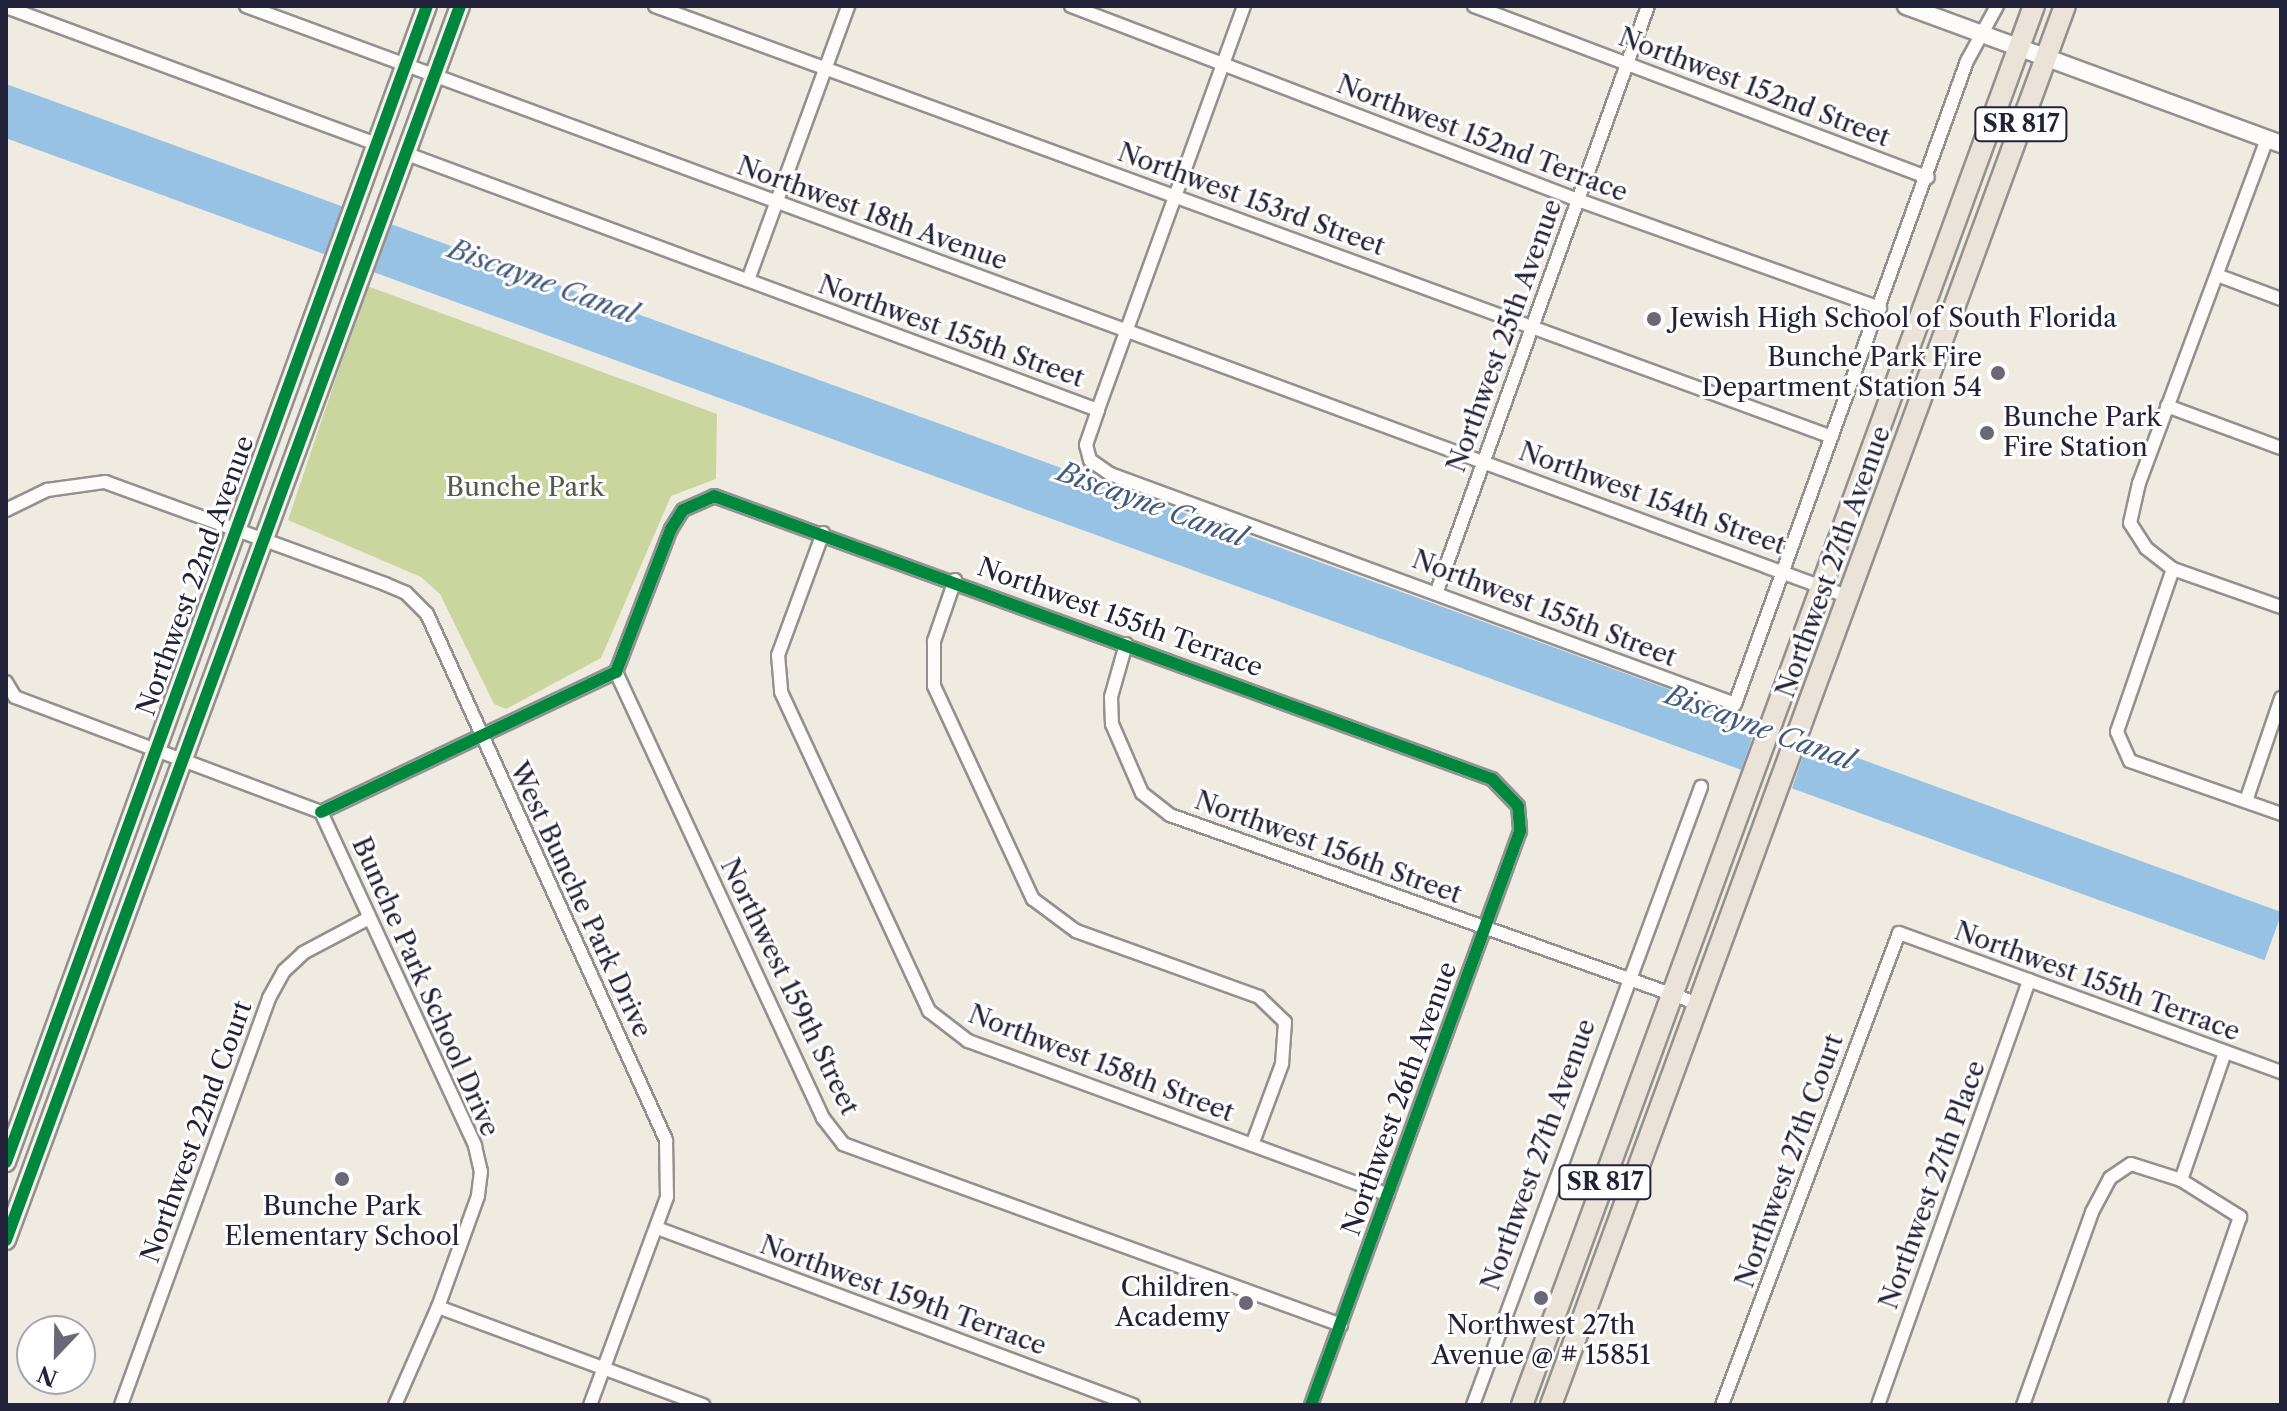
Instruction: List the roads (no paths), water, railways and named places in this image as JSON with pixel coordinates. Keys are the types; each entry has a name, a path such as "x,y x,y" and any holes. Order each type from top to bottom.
{"main road":[{"name":"Northwest 22nd Avenue","path":"6,1162 427,6"},
{"name":"Northwest 22nd Avenue","path":"6,1240 460,6"},
{"name":"Northwest 27th Avenue","path":"1522,1405 2034,6"},
{"name":"Northwest 27th Avenue","path":"1551,1405 2065,6"},
{"path":"1902,370 1928,379"},
{"path":"1532,1405 1557,1334 1553,1321"}],"street":[{"name":"Northwest 18th Avenue","path":"246,6 1484,460"},
{"name":"Northwest 153rd Street","path":"655,6 1175,197 1533,324 1832,437"},
{"path":"748,280 848,6"},
{"name":"Northwest 152nd Terrace","path":"1071,6 1578,200 1880,308"},
{"path":"1098,410 1244,6"},
{"name":"Northwest 152nd Street","path":"1474,6 1928,178"},
{"name":"Northwest 25th Avenue","path":"1437,591 1648,6"},
{"path":"1906,6 2274,142 2217,275 2167,406 2130,523 2146,548 2173,569 2281,607"},
{"name":"Northwest 27th Avenue","path":"1735,704 1928,178 1967,61 1997,6"},
{"path":"6,7 37,12 377,144"},
{"name":"Northwest 155th Street","path":"407,154 1098,410 1086,445 1090,460 1110,474 1437,591 1735,704"},
{"path":"2217,275 2281,299"},
{"path":"2167,406 2281,448"},
{"name":"Northwest 154th Street","path":"1484,460 1849,597"},
{"name":"West Bunche Park Drive","path":"6,510 47,490 105,482 264,538 406,593 427,614 480,737 666,1140 670,1170 657,1228 590,1405"},
{"name":"Northwest 155th Terrace","path":"616,672 671,529 696,501 714,496 736,500 1492,779 1518,806"},
{"name":"Northwest 158th Street","path":"823,533 778,655 781,692 929,1011 968,1041 1388,1195"},
{"path":"2173,569 2117,732 2130,761 2281,814"},
{"path":"955,580 934,641 934,686 1033,899 1076,931 1259,997 1285,1022 1282,1064 1252,1145"},
{"name":"Northwest 156th Street","path":"1126,644 1111,697 1112,724 1142,793 1170,815 1699,1004"},
{"path":"6,682 11,700 321,812 616,672"},
{"name":"Northwest 159th Street","path":"616,672 823,1118 843,1144 1341,1325"},
{"path":"2246,801 2281,698"},
{"name":"Northwest 27th Avenue","path":"1473,1405 1701,787"},
{"name":"Northwest 26th Avenue","path":"1311,1405 1520,831 1518,806"},
{"name":"Bunche Park School Drive","path":"321,812 475,1146 481,1171 478,1196 438,1307 395,1405"},
{"name":"Northwest 22nd Court","path":"121,1405 269,998 284,971 303,953 369,918"},
{"name":"Northwest 155th Terrace","path":"1899,933 2281,1072"},
{"name":"Northwest 27th Court","path":"1722,1405 1899,933"},
{"name":"Northwest 27th Place","path":"1878,1405 2029,980"},
{"path":"2181,1180 2225,1052"},
{"path":"2023,1405 2092,1212 2110,1178 2131,1164 2181,1180 2240,1217 2175,1405"},
{"name":"Northwest 159th Terrace","path":"657,1228 1133,1405"},
{"path":"438,1307 703,1405"}],"water":[{"name":"Biscayne Canal","path":"6,84 2281,912 2264,960 6,138"}],"place":[{"name":"Jewish High School of South Florida","path":"1654,319"},
{"name":"Bunche Park Fire Department Station 54","path":"1998,373"},
{"name":"Bunche Park Fire Station","path":"1987,433"},
{"name":"Bunche Park Elementary School","path":"342,1179"},
{"name":"Northwest 27th Avenue @ # 15851","path":"1541,1298"},
{"name":"Children Academy","path":"1246,1303"}],"park label":[{"name":"Bunche Park","path":"525,488"}]}
